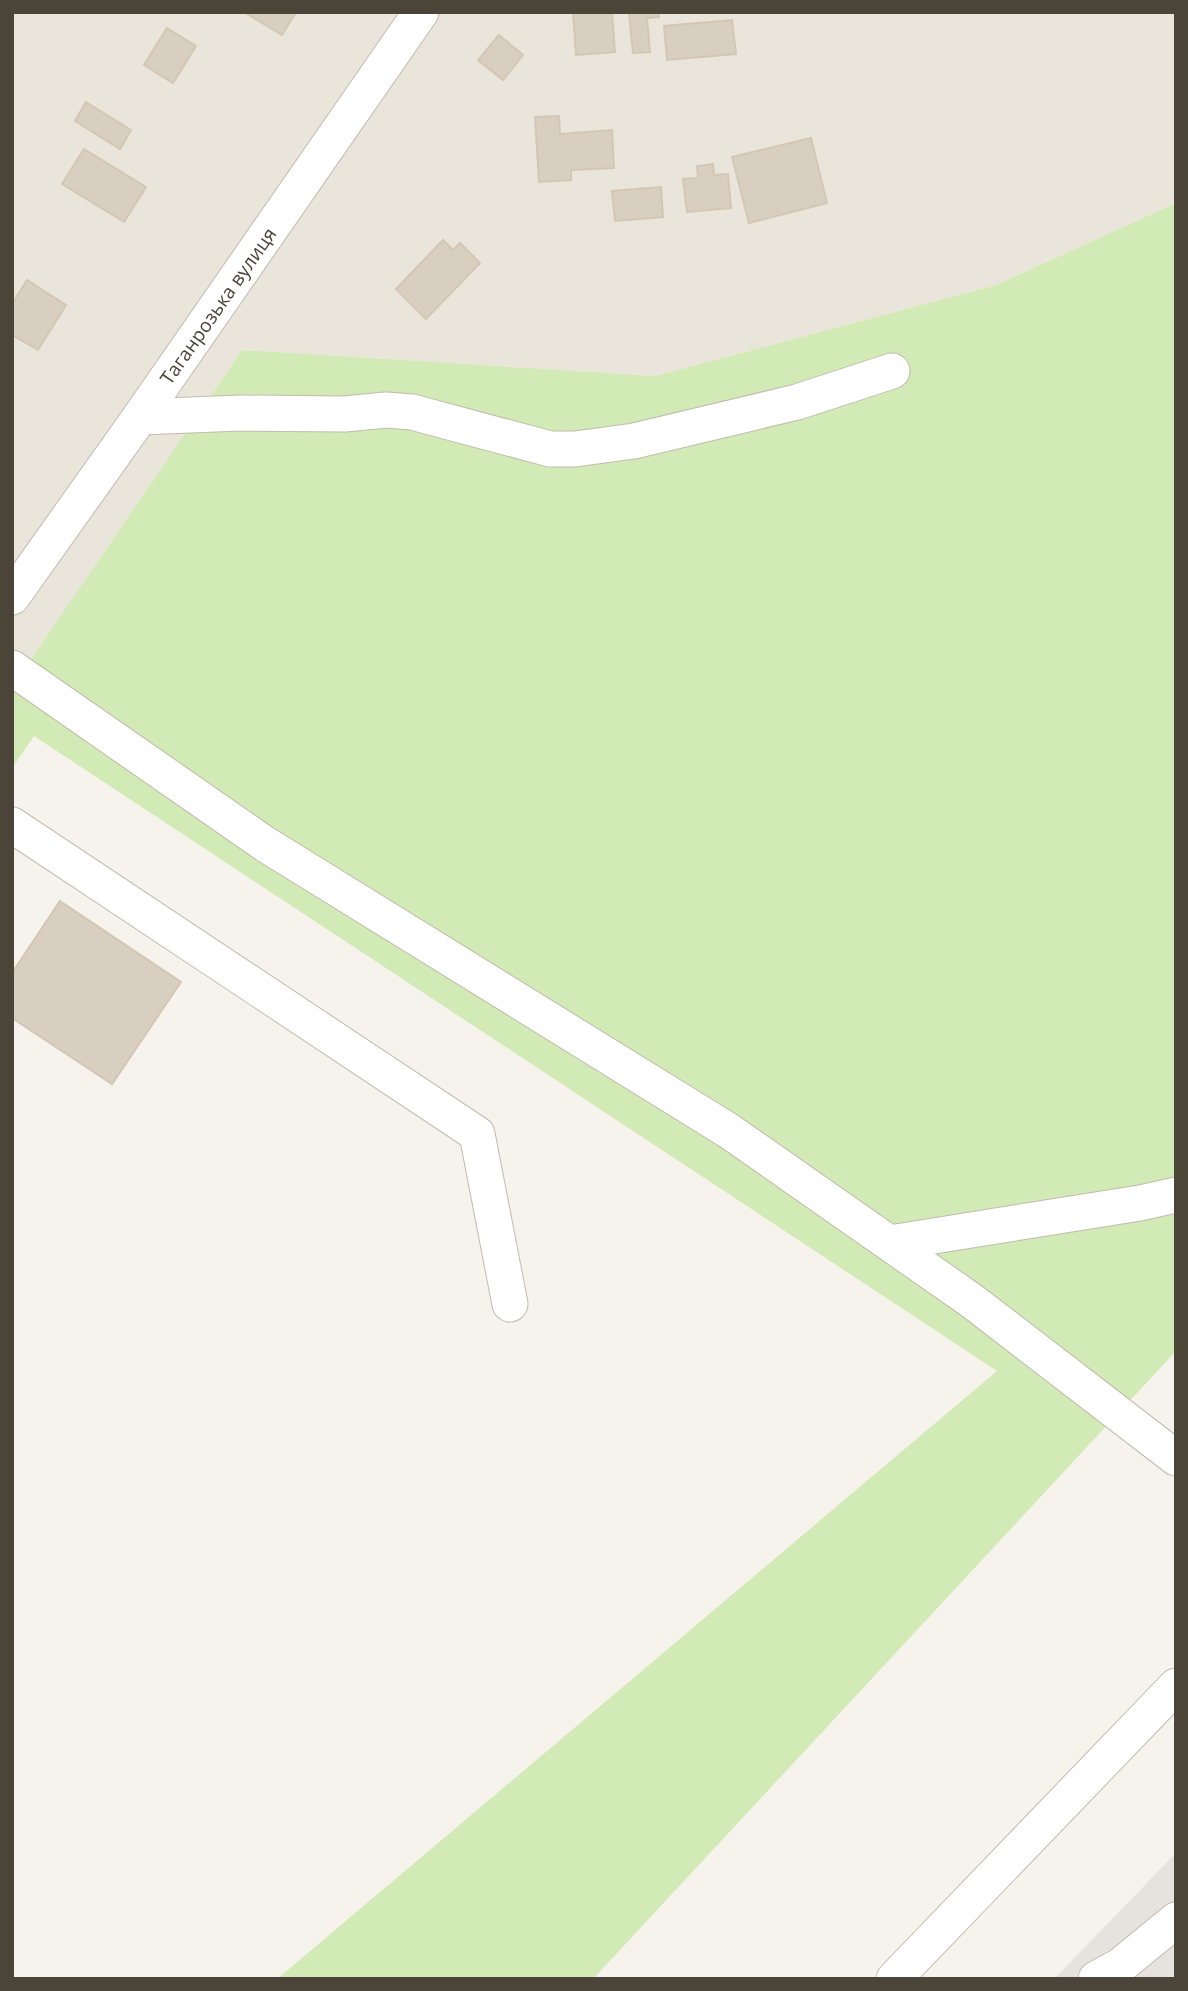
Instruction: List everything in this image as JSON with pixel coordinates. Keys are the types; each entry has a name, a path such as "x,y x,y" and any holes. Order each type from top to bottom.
{"street":[{"name":"Таганрозька вулиця","path":"12,597 421,12"},
{"path":"140,417 241,413 345,414 386,410 422,415 550,449 575,449 634,441 797,402 892,371"},
{"path":"12,668 265,844 729,1131 972,1301 1176,1458"},
{"path":"12,825 477,1134 510,1304"},
{"path":"890,1243 1176,1195"},
{"path":"894,1979 1176,1686"},
{"path":"1096,1979 1120,1966 1176,1920"}],"shaded area":[{"path":"12,12 1176,12 1176,203 996,285 655,376 242,350 12,687"},
{"path":"1176,1853 1176,1979 1054,1979"}],"green space":[{"path":"1176,203 1176,1351 593,1979 277,1979 997,1371 34,736 12,768 12,687 242,350 655,376 996,285"}],"building":[{"path":"244,12 296,12 282,35"},
{"path":"573,12 612,12 615,52 576,55"},
{"path":"629,12 658,12 659,17 647,18 650,52 633,53"},
{"path":"732,20 736,54 667,60 664,26"},
{"path":"167,28 196,46 173,83 144,65"},
{"path":"499,35 523,55 503,80 478,60"},
{"path":"86,102 131,130 120,149 75,121"},
{"path":"559,116 560,134 612,130 614,168 571,170 571,180 539,182 535,117"},
{"path":"811,138 827,203 749,223 732,157"},
{"path":"84,149 146,187 124,222 62,184"},
{"path":"713,164 714,175 728,174 731,208 687,212 683,179 698,178 697,166"},
{"path":"661,187 663,217 615,221 612,191"},
{"path":"443,240 453,250 460,243 480,263 426,319 396,289"},
{"path":"27,280 66,305 38,350 12,335 12,304"},
{"path":"60,901 181,982 112,1084 12,1018 12,973"}]}
